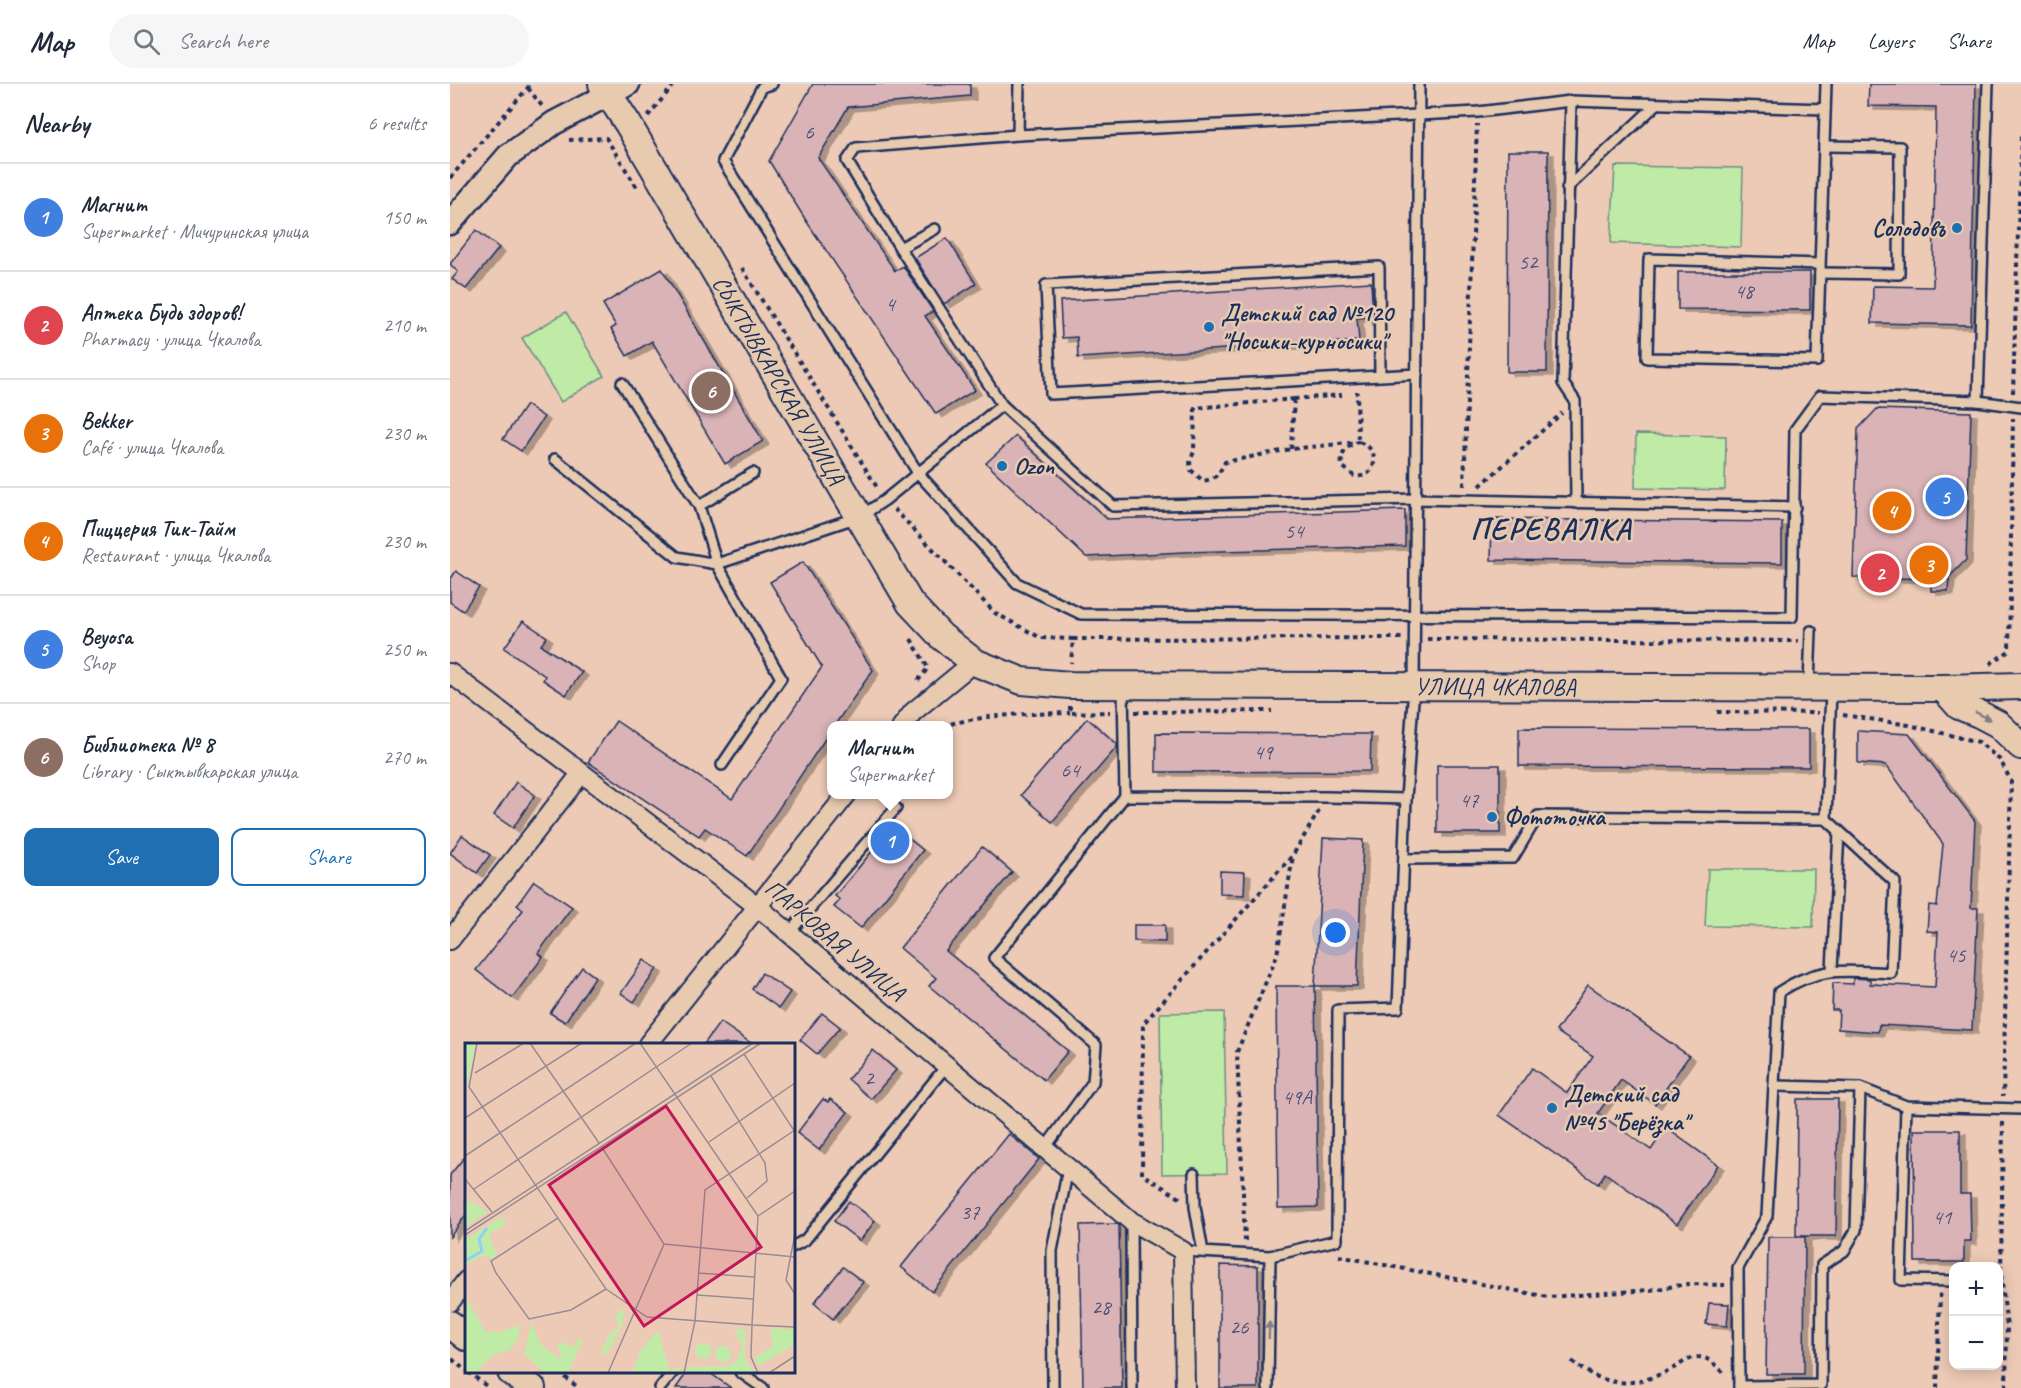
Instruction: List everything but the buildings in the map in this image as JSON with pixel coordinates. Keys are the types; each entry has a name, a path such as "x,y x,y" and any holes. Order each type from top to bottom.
{"main road":[{"name":"СЫКТЫВКАРСКАЯ УЛИЦА","path":"613,87 628,124 861,516 910,603 941,636 974,662"},
{"name":"УЛИЦА ЧКАЛОВА","path":"974,662 1022,681 1070,685 2021,687"},
{"path":"1943,688 1959,706 1998,724 2021,746"},
{"path":"450,1324 465,1335"},
{"path":"513,1373 532,1388"}],"street":[{"path":"450,223 508,156 613,87"},
{"path":"906,721 913,712 974,662"},
{"name":"ПАРКОВАЯ УЛИЦА","path":"450,673 757,906 1131,1221 1183,1251"},
{"path":"450,940 581,774"},
{"path":"649,1043 844,799"},
{"path":"1183,1251 1185,1388"},
{"path":"450,1302 465,1282"}],"lane":[{"path":"772,84 762,87 723,161 918,472 1017,583 1081,614 1792,616 1795,430 1820,396 1977,401 2021,408"},
{"path":"1018,84 1018,135"},
{"path":"1183,1251 1270,1256 1337,1240 1338,1010 1398,1008 1406,799 1414,686 1419,84"},
{"path":"1824,146 1900,147 1899,274 1820,268 1649,260 1647,358 1817,361 1820,268 1824,146 1825,109 1826,84"},
{"path":"1977,401 1988,84"},
{"path":"1795,507 1416,499 1113,506 1002,405 900,248 847,161 856,148 1018,135 1478,112 1571,101 1825,109"},
{"path":"1571,101 1563,383 1575,401 1576,503"},
{"path":"1567,188 1657,104"},
{"path":"900,248 935,229"},
{"path":"1380,375 1379,267 1046,285 1051,394 1417,374"},
{"path":"622,383 699,506 717,564 781,678 722,765"},
{"path":"555,459 677,557 717,564 861,516 885,500 1002,405"},
{"path":"699,506 753,472"},
{"path":"1811,636 1820,688 1830,713 1826,819 1895,882 1891,974 1832,970 1798,979 1779,992 1767,1216 1738,1269 1739,1387 1821,1385 1822,1265 1844,1251 1856,1230 1860,1088"},
{"path":"1045,1148 1093,1082 1096,1045 994,958 1125,796 1124,686"},
{"path":"1125,796 1406,799"},
{"path":"789,933 896,808"},
{"path":"1404,859 1513,858 1538,816 1826,819"},
{"path":"1832,970 1839,833"},
{"path":"795,1245 805,1240 947,1065"},
{"path":"1774,1086 1860,1088 1906,1106 2021,1109"},
{"path":"1906,1106 1901,1280 1949,1281"},
{"path":"1053,1388 1053,1251 1068,1168"},
{"path":"1194,1174 1195,1207 1203,1252"},
{"path":"1131,1221 1132,1388"},
{"path":"1268,1388 1270,1256"},
{"path":"660,1388 671,1373"},
{"path":"743,1373 763,1388"}],"path":[{"path":"654,126 648,116 672,87 670,84"},
{"path":"450,178 529,86 568,140 606,138 643,198"},
{"path":"1464,500 1478,112"},
{"path":"741,267 885,500 996,613 1041,638 1811,636"},
{"path":"1358,442 1345,450 1341,462 1346,471 1357,477 1371,471 1375,460 1371,449 1358,442 1291,449 1225,462 1219,475 1213,480 1203,481 1191,470 1195,408 1357,393 1358,442"},
{"path":"1291,449 1294,399"},
{"path":"1464,500 1575,401"},
{"path":"910,639 928,668 915,685"},
{"path":"1070,713 1072,639"},
{"path":"953,723 975,717 1008,714 1274,711"},
{"path":"1711,712 1830,713 1909,725 1979,742 2000,760 2011,782 2001,1274 2007,1328 2006,1388"},
{"path":"1195,1207 1142,1174 1143,1024 1293,855 1327,797"},
{"path":"1245,1253 1237,1052 1278,955 1293,855"},
{"path":"1338,1256 1548,1297 1650,1290 1688,1284 1737,1285"},
{"path":"1936,1388 1941,1281"},
{"path":"1572,1361 1601,1380 1622,1384 1651,1378 1689,1358 1705,1358 1739,1387"},
{"path":"452,1359 465,1369"},
{"path":"470,1373 489,1388"},
{"path":"560,1373 579,1388"}],"green space":[{"path":"1615,166 1743,168 1741,247 1611,243"},
{"path":"566,312 604,376 561,402 522,338"},
{"path":"1636,434 1726,436 1725,490 1635,488"},
{"path":"1708,869 1814,869 1813,927 1705,926"},
{"path":"1224,1012 1227,1173 1162,1174 1160,1013"}],"place":[{"name":"Солодовъ","path":"1957,228"},
{"name":"Детский сад №120 \"Носики-курносики\"","path":"1209,327"},
{"name":"Библиотека № 8","path":"711,391"},
{"name":"Ozon","path":"1002,466"},
{"name":"Beyosa","path":"1945,497"},
{"name":"Пиццерия Тик-Тайм","path":"1892,511"},
{"name":"Bekker","path":"1929,565"},
{"name":"Аптека Будь здоров!","path":"1880,573"},
{"name":"Фототочка","path":"1492,817"},
{"name":"Магнит","path":"890,841"},
{"name":"Детский сад №45 \"Берёзка\"","path":"1552,1108"}],"district":[{"name":"ПЕРЕВАЛКА","path":"1551,529"}]}
